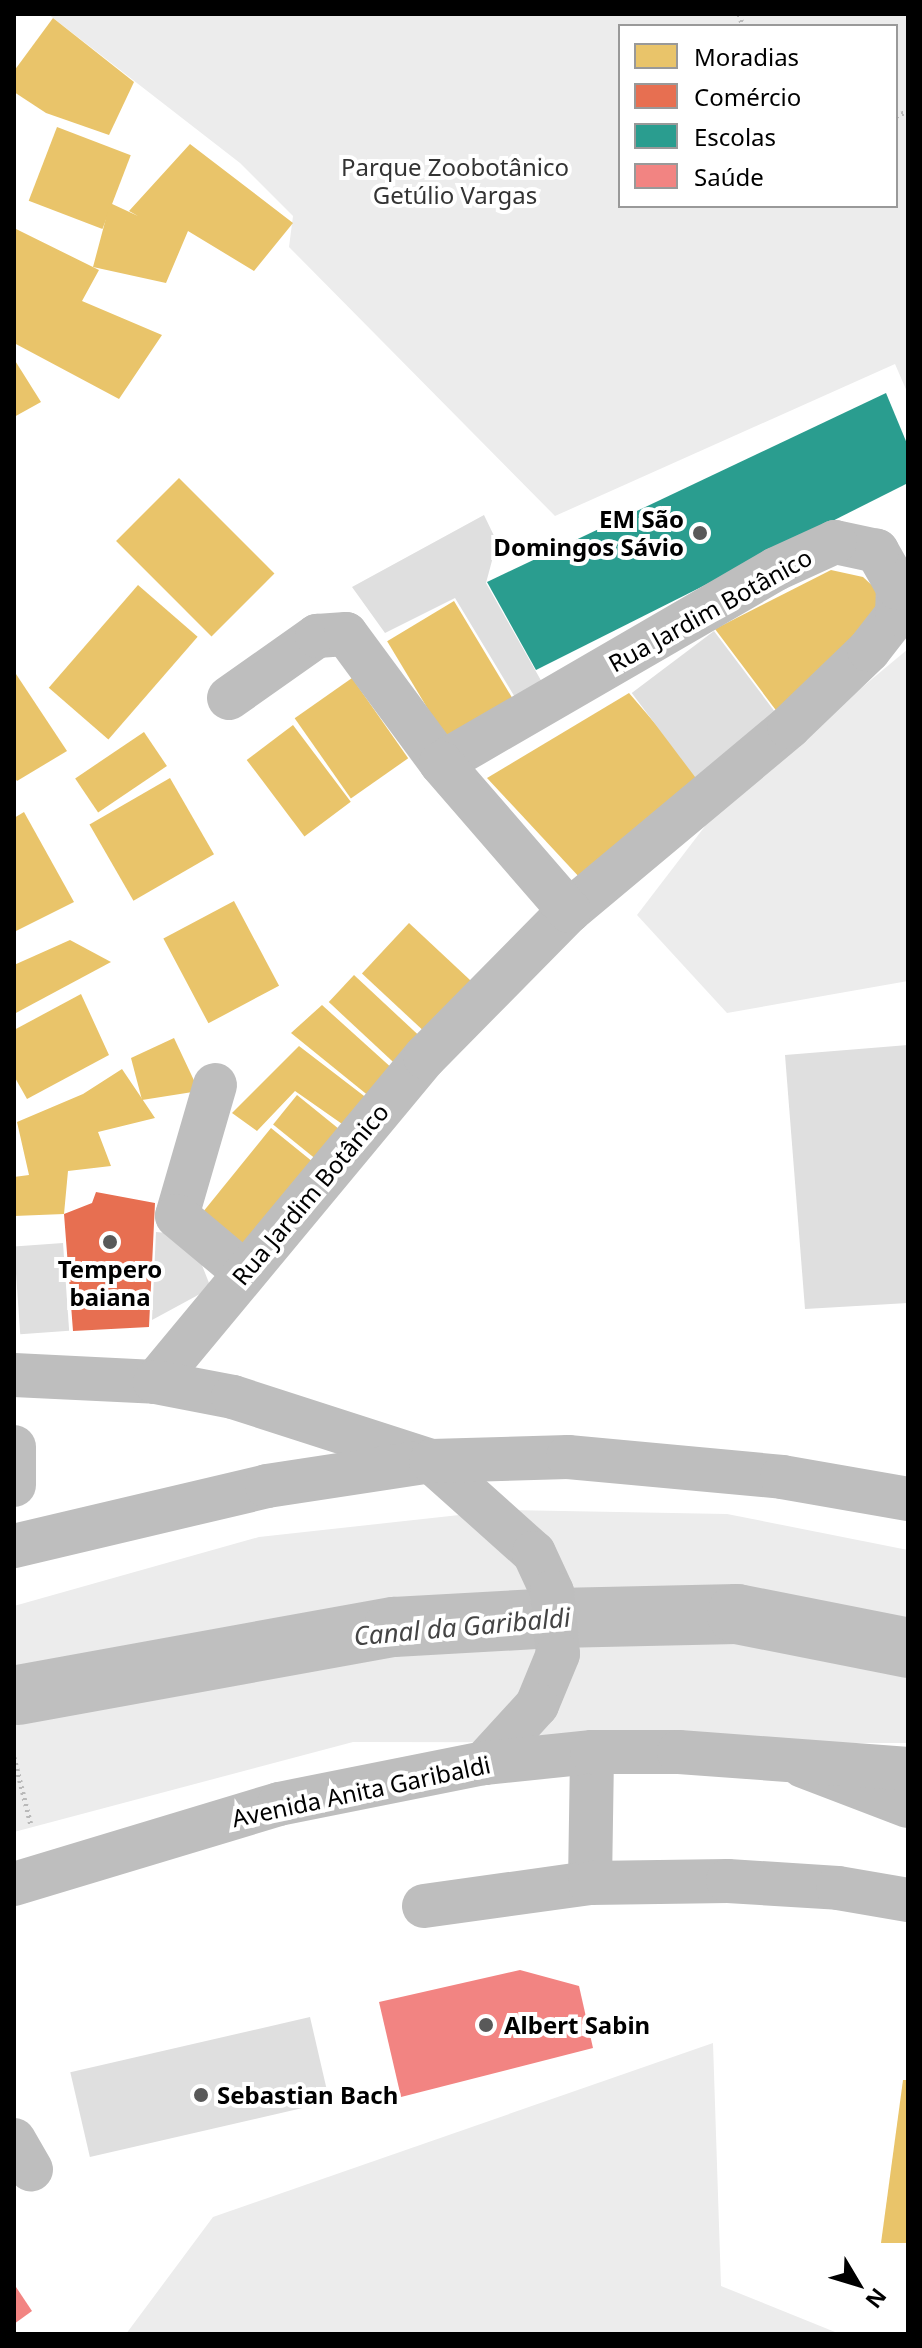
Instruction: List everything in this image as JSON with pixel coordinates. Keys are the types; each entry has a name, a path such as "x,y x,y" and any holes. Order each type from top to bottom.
{"main road":[{"name":"Rua Jardim Botânico","path":"155,1382 425,1057 569,911 789,727 869,650 897,614 898,588 877,551 835,542 776,569 441,763"},
{"path":"229,698 317,636 346,634 441,763 569,911"},
{"path":"215,1085 177,1216 244,1272"},
{"path":"14,1375 155,1382 233,1397 431,1461 534,1553 552,1592 558,1654 537,1705 484,1763"},
{"path":"14,1447 14,1485"},
{"path":"14,1546 267,1486 431,1461 568,1457 782,1477 908,1499"},
{"path":"590,1883 592,1752"},
{"name":"Avenida Anita Garibaldi","path":"28,1878 279,1804 484,1763 592,1752 779,1757 908,1769"},
{"path":"779,1757 908,1806"},
{"path":"424,1906 590,1883 744,1882 838,1888 908,1900"}],"path":[{"path":"14,1757 28,1878"}],"green space":[{"name":"Parque Zoobotânico Getúlio Vargas","path":"48,14 908,14 908,394 895,364 555,516 289,247 293,216 240,163"},
{"path":"908,649 908,981 727,1013 637,915 722,804"},
{"path":"505,1510 727,1514 908,1550 908,1743 353,1742 14,1832 14,1606 259,1537"},
{"path":"713,2043 721,2286 840,2334 126,2334 213,2217"}],"building: Moradias":[{"path":"53,18 134,82 109,135 46,113 14,92 14,71"},
{"path":"57,127 131,155 102,229 29,201"},
{"path":"190,144 293,223 254,271 188,231 166,283 93,267 110,203 138,216 129,211"},
{"path":"14,228 99,270 82,301 162,335 119,399 14,343"},
{"path":"14,359 41,402 14,417"},
{"path":"179,478 274,573 212,636 116,541"},
{"path":"831,570 863,577 876,589 879,612 784,721 715,629"},
{"path":"138,585 198,637 108,739 49,688"},
{"path":"454,601 514,700 447,741 387,641"},
{"path":"14,671 67,751 17,781 14,777"},
{"path":"352,678 408,758 351,798 295,718"},
{"path":"629,693 707,784 581,879 487,778"},
{"path":"293,725 351,802 304,837 247,760"},
{"path":"144,732 167,766 98,812 75,778"},
{"path":"170,778 214,854 133,901 89,824"},
{"path":"24,812 74,902 14,932 14,818"},
{"path":"234,901 279,986 208,1023 163,939"},
{"path":"409,923 475,984 428,1035 362,973"},
{"path":"70,940 111,962 14,1014 14,965"},
{"path":"354,975 421,1037 395,1064 329,1002"},
{"path":"81,994 109,1055 27,1099 14,1076 14,1030"},
{"path":"322,1005 394,1070 370,1097 291,1033"},
{"path":"174,1038 199,1091 142,1100 131,1058"},
{"path":"299,1046 368,1099 345,1126 295,1091 257,1131 232,1113"},
{"path":"122,1069 155,1118 98,1132 111,1166 68,1171 64,1214 14,1216 14,1177 29,1175 17,1122 83,1094"},
{"path":"297,1095 342,1132 318,1161 273,1125"},
{"path":"271,1128 315,1163 245,1250 201,1214"},
{"path":"903,2080 908,2080 908,2243 881,2243"}],"building: Comércio":[{"name":"Tempero baiana","path":"96,1192 155,1203 149,1327 73,1331 64,1214 92,1203"}],"building: Escolas":[{"name":"EM São Domingos Sávio","path":"886,393 908,446 908,483 536,670 487,582"}],"building: Saúde":[{"name":"Albert Sabin","path":"520,1970 579,1986 593,2048 401,2097 379,2002"},
{"path":"14,2284 32,2311 14,2324"}],"building: Outros":[{"path":"484,515 497,542 486,583 543,684 516,699 455,598 385,633 352,587"},
{"path":"714,631 783,723 701,785 632,693"},
{"path":"908,1045 908,1303 805,1309 785,1055"},
{"path":"156,1232 190,1235 211,1288 152,1320"},
{"path":"63,1243 69,1331 20,1334 14,1246"},
{"name":"Sebastian Bach","path":"310,2017 330,2102 90,2157 70,2072"}],"waterway":[{"name":"Canal da Garibaldi","path":"18,1695 394,1627 557,1618 737,1614 908,1648"}],"place":[{"name":"EM São Domingos Sávio","path":"700,533"},
{"name":"Tempero baiana","path":"110,1242"},
{"name":"Albert Sabin","path":"486,2025"},
{"name":"Sebastian Bach","path":"201,2095"}]}
